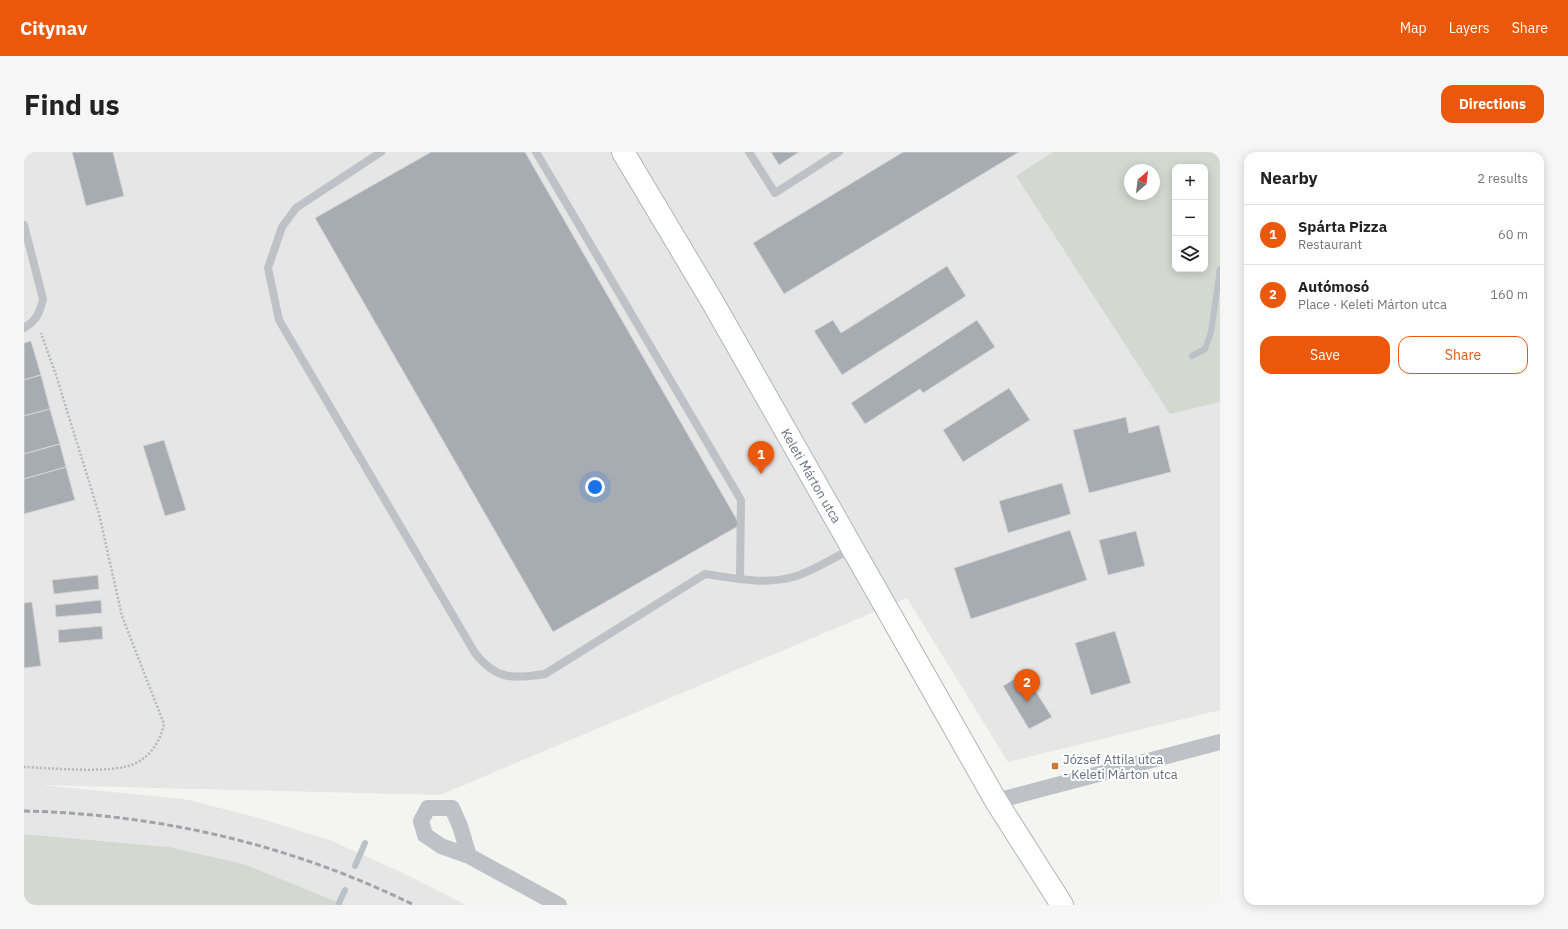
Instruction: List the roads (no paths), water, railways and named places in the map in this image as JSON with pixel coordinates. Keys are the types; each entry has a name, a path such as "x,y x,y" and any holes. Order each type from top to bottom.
{"main road":[{"name":"Keleti Márton utca","path":"623,152 712,301 996,801 1062,905"}],"street":[{"path":"996,801 1220,742"},
{"path":"469,856 559,905"}],"lane":[{"path":"381,152 296,208 282,227 268,268 279,320 475,653 485,666 502,675 522,678 545,674 705,574 740,579 771,580 794,577 852,548"},
{"path":"536,152 740,500 740,579"},
{"path":"749,152 775,193 839,152"},
{"path":"24,225 43,299 36,320 24,328"}],"waterway":[{"path":"1192,356 1205,349 1211,332 1220,269"},
{"path":"355,866 365,843"},
{"path":"338,905 345,890"}],"railway":[{"path":"24,811 75,813 125,819 175,826 224,837 321,865 414,905"}],"place":[{"name":"Spárta Pizza","path":"761,474"},
{"name":"Autómosó","path":"1027,702"},
{"name":"József Attila utca - Keleti Márton utca","path":"1055,766"}]}
